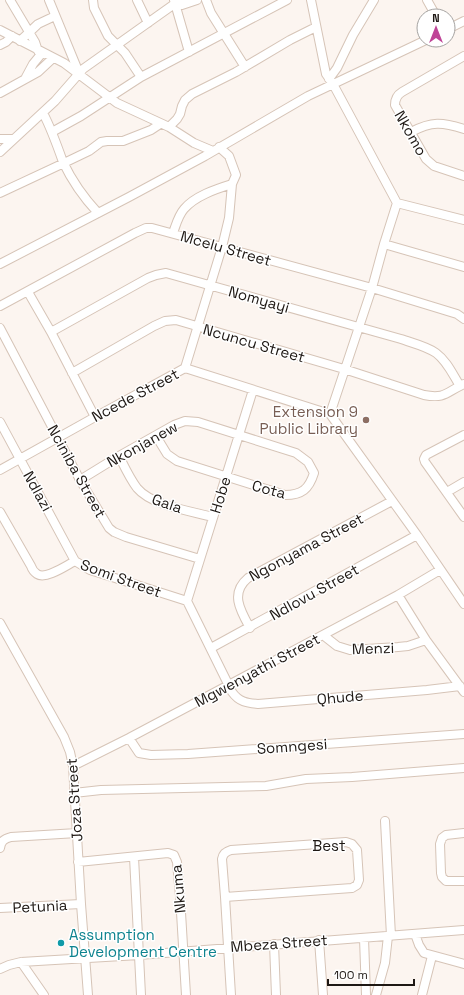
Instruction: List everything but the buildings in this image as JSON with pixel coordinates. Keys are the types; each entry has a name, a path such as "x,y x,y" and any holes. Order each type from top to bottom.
{"street":[{"path":"10,0 40,52"},
{"path":"49,0 79,74"},
{"path":"93,0 94,8 108,36 125,53 141,77"},
{"path":"137,0 148,23"},
{"path":"177,1 182,5 197,0"},
{"path":"206,0 211,13 245,67"},
{"path":"52,132 110,98 141,77 287,0"},
{"path":"311,0 326,74 397,203 372,288 330,414 417,535 464,604"},
{"path":"331,81 353,35 374,0"},
{"path":"0,152 55,101 83,69 177,1"},
{"path":"177,1 189,52"},
{"path":"20,41 38,24 55,16"},
{"path":"169,127 180,114 185,100 192,94 245,67 290,40 316,27"},
{"path":"0,30 40,52 64,63 117,103 169,127 194,143 216,149 229,156 236,175 232,184 229,218 222,247 185,368"},
{"path":"0,45 12,36"},
{"path":"0,264 216,149 308,96 331,81 416,44"},
{"path":"26,78 40,52"},
{"name":"Nkomo","path":"464,56 398,94 395,105 411,132 422,155 429,163 464,176"},
{"path":"0,93 38,72 53,58"},
{"path":"43,113 64,163 86,199 98,213"},
{"path":"0,193 89,151 101,142 123,141 151,130 160,124"},
{"path":"411,132 432,124 445,124 464,129"},
{"path":"0,139 13,139"},
{"path":"173,233 179,216 189,204 232,184"},
{"path":"397,203 464,220"},
{"name":"Mcelu Street","path":"0,306 146,228 160,229 372,288 457,314 464,319"},
{"path":"384,244 464,267"},
{"name":"Nomyayi","path":"51,332 135,285 156,275 166,273 419,345 436,353 462,385"},
{"path":"28,292 51,332 95,416"},
{"name":"Ncuncu Street","path":"72,373 159,323 176,320 344,369 424,395 438,397 445,396 462,385"},
{"name":"Nciniba Street","path":"0,328 80,480 106,524 112,531 126,537 200,559"},
{"name":"Ncede Street","path":"0,470 95,416 185,368 330,414"},
{"name":"Hobe","path":"187,601 253,390"},
{"name":"Nkonjanew","path":"80,480 174,425 185,421 198,422 296,453 308,462 314,473"},
{"name":"Ndlazi","path":"0,422 75,561"},
{"path":"464,435 426,455 424,459 464,518"},
{"name":"Cota","path":"156,436 171,458 186,465 226,476 277,493 292,495 299,493 307,488 314,473"},
{"name":"Gala","path":"119,456 136,488 143,494 166,505 213,517"},
{"path":"447,492 464,482"},
{"name":"Ngonyama Street","path":"250,628 238,600 239,589 244,581 392,501"},
{"name":"Somi Street","path":"0,512 37,574 43,576 51,574 75,561 90,570 187,601"},
{"name":"Ndlovu Street","path":"211,648 250,628 417,535"},
{"name":"Mgwenyathi Street","path":"73,766 129,738 398,595 440,570"},
{"path":"398,595 426,640 462,689"},
{"path":"187,601 228,685"},
{"name":"Joza Street","path":"0,623 64,737 70,752 73,766 78,862 88,995"},
{"name":"Menzi","path":"323,635 337,646 350,650 408,646 426,640"},
{"name":"Qhude","path":"228,685 237,698 243,702 258,704 427,690 462,689"},
{"name":"Somngesi","path":"129,738 139,753 151,755 464,734"},
{"path":"74,793 108,790 266,786 301,780 464,768"},
{"path":"376,995 385,963 390,936 385,821"},
{"path":"0,848 1,843 5,839 11,837 77,833"},
{"path":"464,833 446,835 442,838 440,844 442,877 446,881 464,881"},
{"name":"Best","path":"225,897 352,888 357,885 359,880 357,850 352,844 346,842 231,850 223,855 222,859 231,995"},
{"name":"Nkuma","path":"78,862 168,854 172,854 176,857 186,995"},
{"path":"134,857 141,995"},
{"name":"Petunia","path":"0,908 81,904"},
{"name":"Mbeza Street","path":"0,969 21,962 139,955 464,930"},
{"path":"416,934 422,951 432,956 464,964"},
{"path":"364,938 366,995"},
{"path":"319,940 322,995"},
{"path":"274,944 276,995"},
{"path":"422,995 432,956"},
{"path":"21,962 44,995"}],"place":[{"name":"Extension 9 Public Library","path":"366,420"},
{"name":"Assumption Development Centre","path":"61,943"}]}
